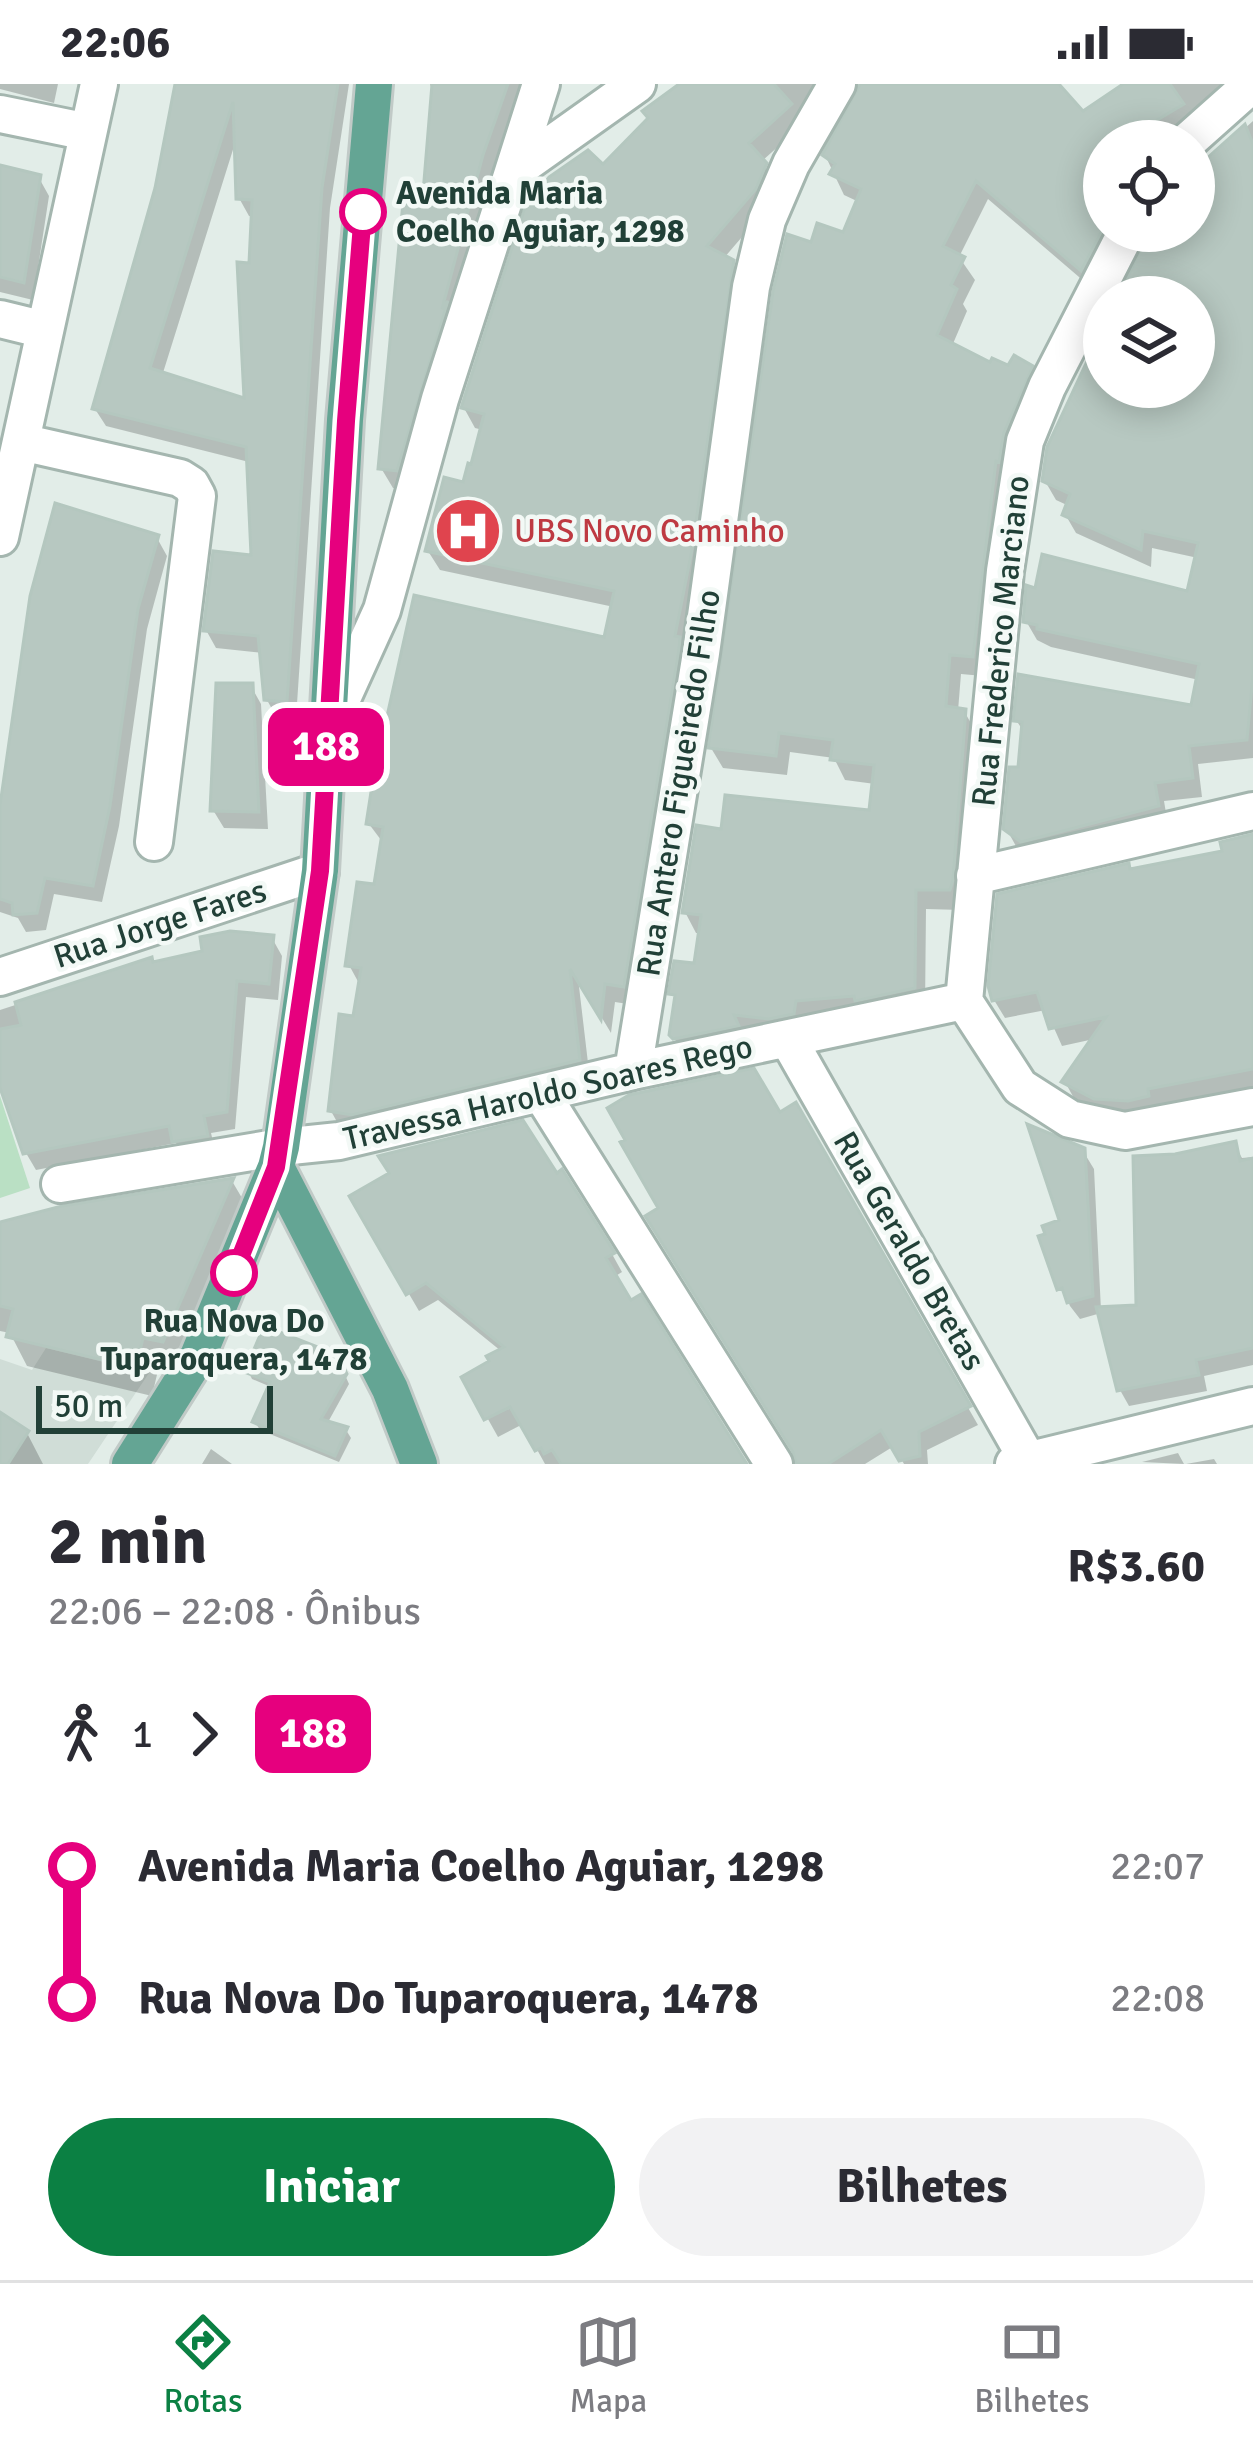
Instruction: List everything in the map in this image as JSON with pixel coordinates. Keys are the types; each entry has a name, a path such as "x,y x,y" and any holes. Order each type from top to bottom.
{"main road":[{"path":"130,1464 198,1356 278,1157 320,871 346,421 374,84"},
{"path":"278,1157 312,1242 390,1389 419,1464"},
{"path":"243,1247 274,1240 312,1242"}],"street":[{"path":"1,527 99,84"},
{"path":"327,730 382,610 440,399 541,84"},
{"path":"513,172 637,84"},
{"name":"Rua Antero Figueiredo Filho","path":"633,1071 701,653 751,287 767,220 783,182 837,84"},
{"path":"1211,120 1245,88"},
{"path":"0,114 88,132"},
{"name":"Rua Frederico Marciano","path":"964,1001 1013,500 1025,441 1047,387 1116,252"},
{"path":"0,319 45,329"},
{"path":"20,442 180,478 197,496 154,842"},
{"path":"975,876 1253,812"},
{"name":"Rua Jorge Fares","path":"0,977 320,871"},
{"path":"964,1001 1020,1087 1070,1119 1125,1131 1253,1107"},
{"name":"Travessa Haroldo Soares Rego","path":"60,1184 278,1157 633,1071 964,1001"},
{"name":"Rua Geraldo Bretas","path":"788,1039 1024,1463"},
{"path":"541,1094 774,1464"},
{"path":"1024,1463 1253,1406"}],"shaded area":[{"path":"46,1348 149,1373 88,1464 0,1464 0,1359 32,1370"}],"green space":[{"path":"0,1096 30,1188 0,1198"}],"building":[{"path":"175,84 338,84 322,188 287,702 264,700 258,636 203,631 213,551 251,555 246,447 92,409 155,188","holes":["233,102 236,199 252,200 249,263 237,262 244,398 150,368"]},
{"path":"432,84 508,84 483,155 442,309 448,301 397,471 378,469 403,202 422,205"},
{"path":"679,84 774,84 792,104 749,143 767,163 756,189 707,246 734,260 675,636 680,637 679,650 624,987 605,984 601,1020 570,969 580,1060 352,1115 328,1111 339,1014 353,1016 361,968 345,966 357,882 374,884 383,827 366,824 373,779 414,595 604,637 614,591 425,551 444,477 463,482 471,464 484,414 461,408 524,210 549,177 588,150 603,164 648,118 642,111"},
{"path":"860,84 1059,84 1083,111 1123,84 1170,84 1184,104 1157,120 1083,120 1083,252 1091,252 1081,271 976,181 943,246 965,257 951,285 957,289 937,335 990,362 992,358 1008,365 1014,355 1033,366 996,461 973,657 950,655 946,706 966,709 953,880 950,890 916,890 915,988 855,1001 854,996 796,1001 794,1014 769,1019 734,1015 739,1026 673,1039 669,1035 675,995 668,994 674,961 694,963 701,915 682,913 696,825 721,829 725,795 869,810 874,765 830,760 833,740 779,733 776,756 708,748 773,291 787,234 811,242 817,223 843,232 861,189 829,174 835,164 822,155"},
{"path":"1245,124 1253,144 1253,675 1247,740 1189,746 1193,778 1155,783 1159,806 1021,842 1003,829 1009,767 1018,767 1022,722 1013,721 1018,674 1191,705 1199,664 1023,622 1026,585 1035,588 1042,554 1187,591 1198,543 1143,531 1141,550 1062,515 1070,494 1042,481 1047,447 1083,370 1083,408 1215,408 1215,276 1128,276 1139,252 1215,252 1215,151"},
{"path":"0,165 41,175 24,283 0,277"},
{"path":"55,503 159,535 138,609 110,806 93,886 45,878 37,913 13,915 12,903 0,899 0,805 30,596"},
{"path":"216,683 253,683 259,812 210,811"},
{"path":"1253,834 1253,1069 1148,1089 1149,1096 1128,1101 1094,1099 1061,1082 1106,1017 1049,1029 1037,992 992,1001 988,986 997,894 1129,863 1130,869 1222,851 1220,842"},
{"path":"230,931 274,935 269,984 237,981 227,1112 204,1116 208,1136 172,1142 169,1126 23,1154 0,1088 0,1029 21,1025 15,1002 152,957 153,962 202,951 200,937"},
{"path":"754,1068 780,1112 796,1102 971,1406 919,1432 920,1456 899,1461 881,1430 828,1464 796,1464 793,1452 645,1216 658,1208 620,1142 625,1140 607,1108 629,1095"},
{"path":"523,1120 557,1173 562,1169 615,1253 606,1258 631,1300 641,1294 747,1464 561,1464 552,1450 535,1451 510,1407 484,1420 461,1377 504,1347 426,1283 406,1295 349,1196 389,1173 378,1156"},
{"path":"1027,1124 1085,1148 1093,1296 1067,1303 1062,1288 1057,1290 1038,1236 1045,1234 1042,1226 1059,1220"},
{"path":"1236,1141 1240,1161 1253,1158 1253,1348 1196,1360 1199,1375 1117,1391 1096,1307 1136,1305 1133,1156 1175,1154"},
{"path":"234,1178 163,1342 143,1338 136,1368 6,1337 13,1309 0,1306 0,1222 62,1206"},
{"path":"264,1326 338,1355 347,1374 321,1419 348,1427 335,1456 252,1422 270,1382 244,1372"},
{"path":"0,1412 29,1431 8,1464 0,1464"}],"bus line":[{"name":"188","path":"234,1273 276,1167 320,871 363,212"}],"place":[{"name":"Avenida Maria Coelho Aguiar, 1298","path":"363,212"},
{"name":"UBS Novo Caminho","path":"468,531"},
{"name":"Rua Nova Do Tuparoquera, 1478","path":"234,1273"}]}
